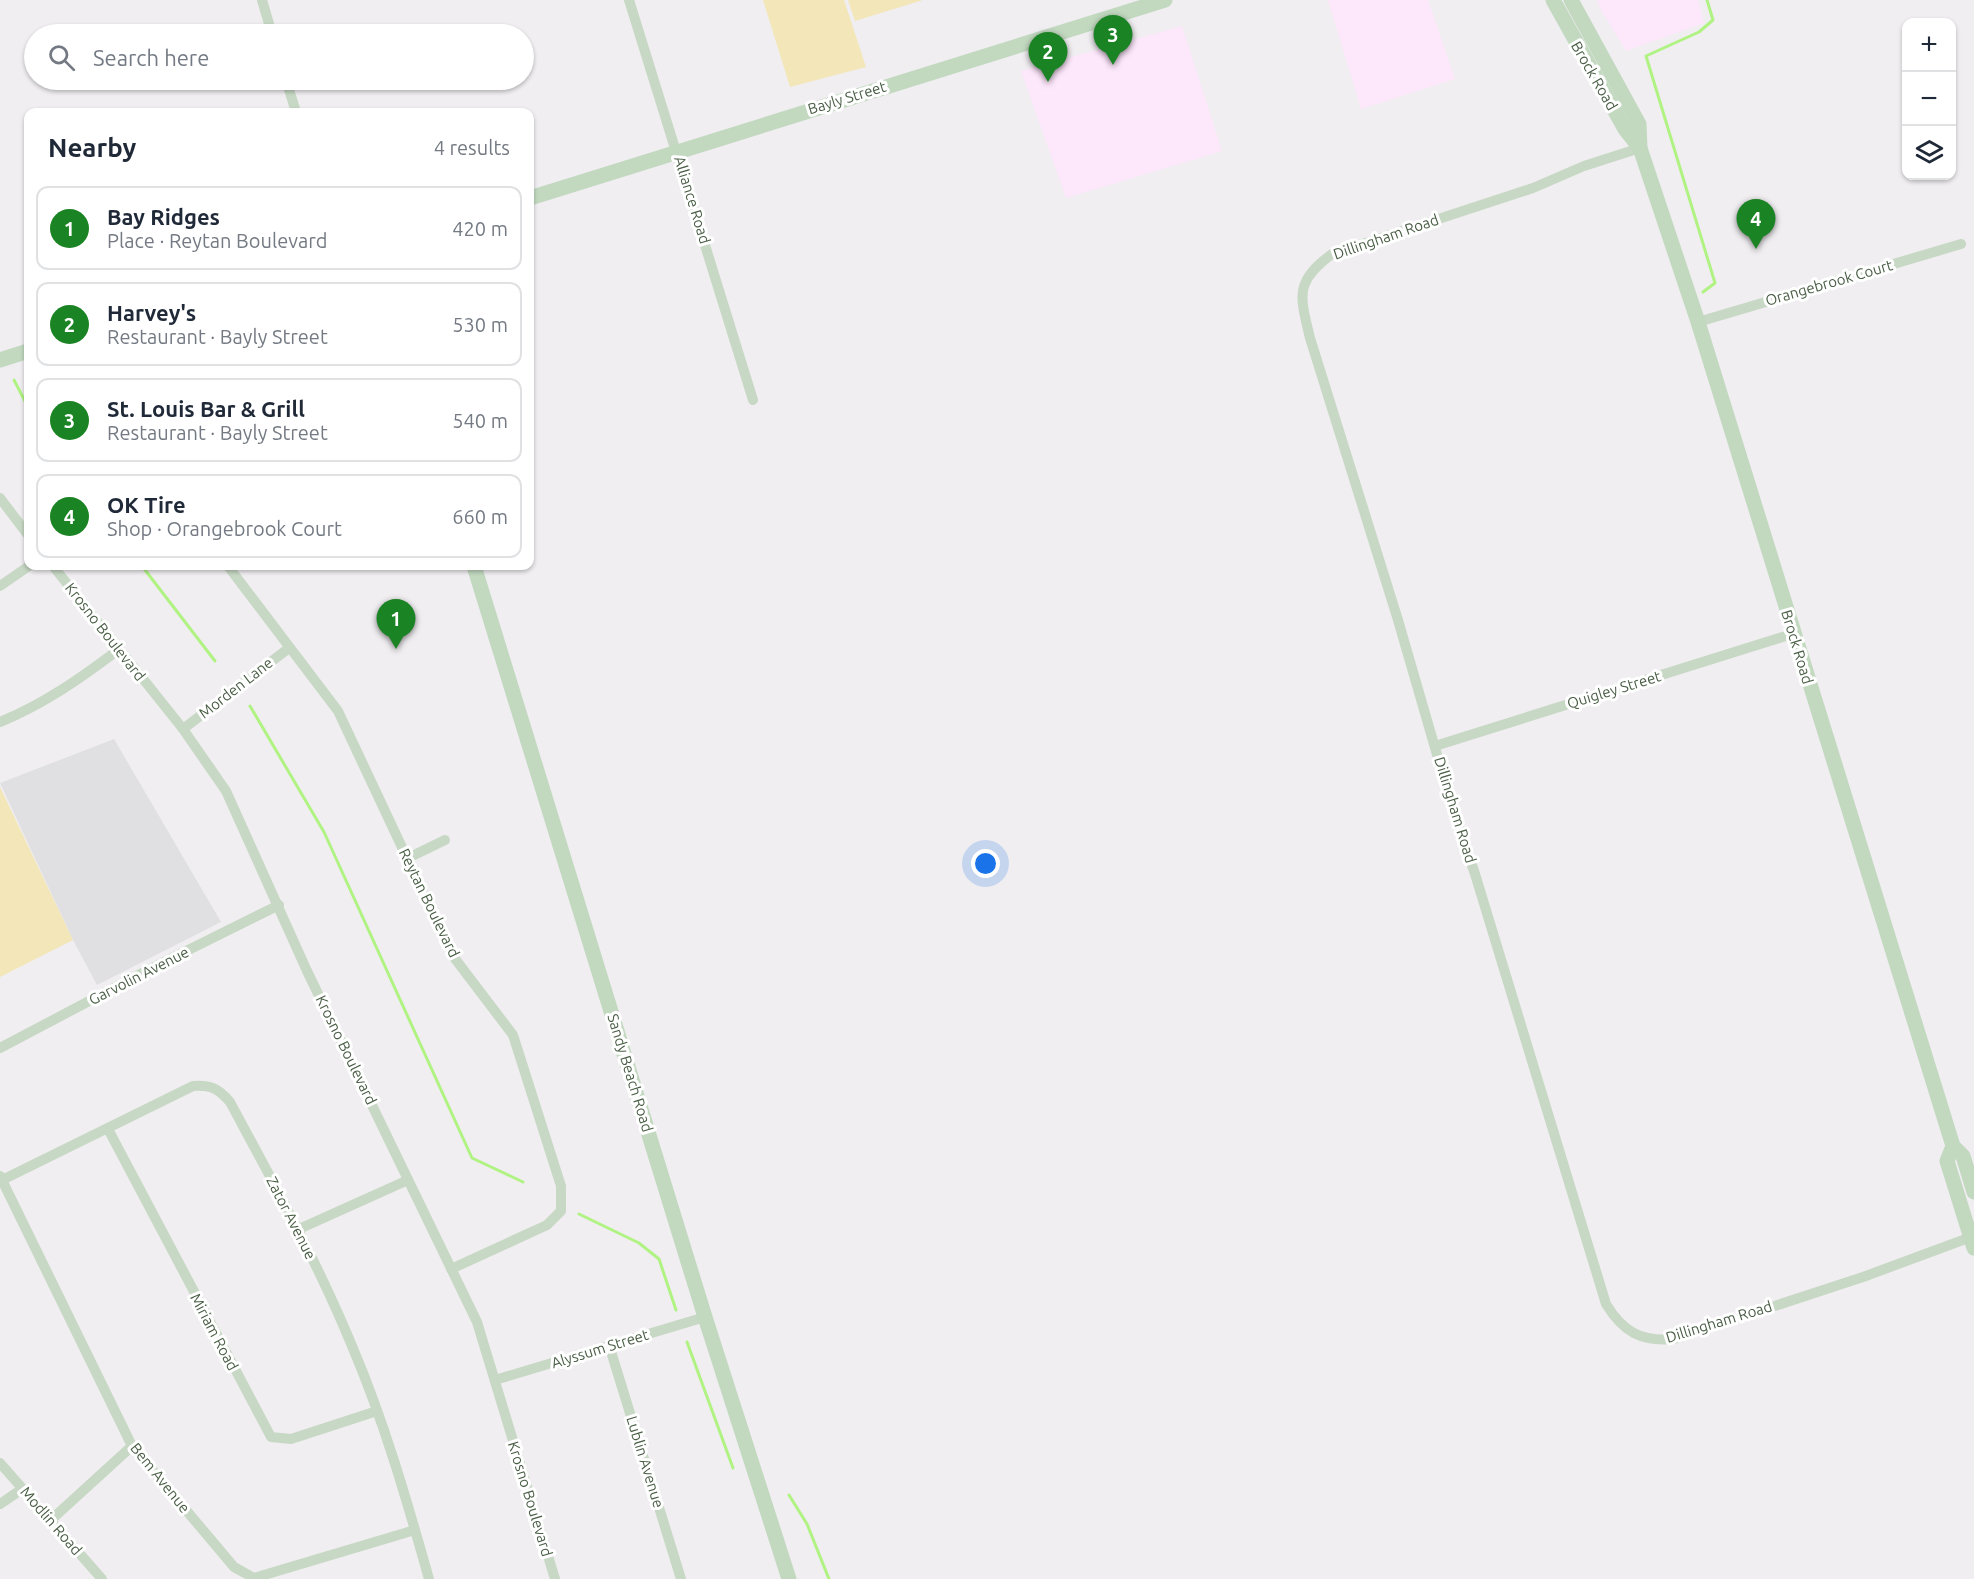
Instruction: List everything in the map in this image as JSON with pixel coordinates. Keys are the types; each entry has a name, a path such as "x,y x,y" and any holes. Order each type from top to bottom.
{"main road":[{"name":"Bayly Street","path":"534,197 1165,0"},
{"name":"Brock Road","path":"1553,0 1624,129 1640,148"},
{"name":"Brock Road","path":"1571,0 1640,124 1640,148 1698,321 1792,634 1953,1146 1963,1156 1974,1192"},
{"path":"0,360 24,352"},
{"name":"Sandy Beach Road","path":"475,570 705,1317 789,1579"},
{"name":"Brock Road","path":"1953,1146 1947,1161 1973,1241"}],"street":[{"path":"262,0 269,24"},
{"name":"Alliance Road","path":"629,0 678,151 753,400"},
{"path":"289,90 295,108"},
{"name":"Dillingham Road","path":"1640,148 1584,166 1533,188 1332,254 1311,270 1301,296 1313,349 1606,1304 1625,1330 1641,1338 1656,1341 1674,1339 1973,1241"},
{"name":"Orangebrook Court","path":"1698,321 1961,244"},
{"path":"0,498 24,530"},
{"path":"0,586 24,569"},
{"name":"Krosno Boulevard","path":"56,570 183,729 226,791 307,971 333,1020 477,1322 555,1579"},
{"name":"Reytan Boulevard","path":"231,570 338,711 453,956 513,1035 561,1186 563,1199 561,1211 547,1225 451,1269"},
{"name":"Quigley Street","path":"1435,746 1792,634"},
{"name":"Morden Lane","path":"183,729 289,648"},
{"path":"0,722 37,705 75,682 118,650"},
{"path":"408,858 445,840"},
{"name":"Garvolin Avenue","path":"0,1048 148,969 279,905"},
{"name":"Zator Avenue","path":"1,1178 108,1129 193,1086 210,1085 230,1102 299,1229 353,1346 377,1411 429,1579"},
{"name":"Miriam Road","path":"108,1129 271,1437 291,1439 377,1411"},
{"name":"Bem Avenue","path":"1,1178 132,1446 234,1567 254,1578 415,1530"},
{"path":"299,1229 408,1180"},
{"name":"Alyssum Street","path":"495,1380 705,1317"},
{"name":"Lublin Avenue","path":"609,1346 681,1579"},
{"path":"52,1519 132,1446"},
{"name":"Modlin Road","path":"0,1463 52,1519 102,1579"},
{"path":"0,1504 22,1489"}],"shaded area":[{"path":"763,0 844,0 866,67 790,87"},
{"path":"848,0 923,0 855,21"},
{"path":"1328,0 1428,0 1455,79 1361,109"},
{"path":"1597,0 1698,0 1704,23 1626,51"},
{"path":"1182,26 1222,151 1066,198 1021,71"},
{"path":"114,739 221,922 97,985 73,940 0,783"},
{"path":"0,787 73,940 0,977"}],"waterway":[{"path":"1703,292 1715,283 1646,56 1699,32 1713,20 1707,0"},
{"path":"14,380 24,399"},
{"path":"145,570 215,661"},
{"path":"250,706 324,832 472,1158 523,1182"},
{"path":"579,1214 639,1243 659,1259 676,1310"},
{"path":"687,1342 733,1468"},
{"path":"789,1495 807,1524 829,1579"}],"place":[{"name":"St. Louis Bar & Grill","path":"1113,65"},
{"name":"Harvey's","path":"1048,82"},
{"name":"OK Tire","path":"1756,249"},
{"name":"Bay Ridges","path":"396,649"}]}
